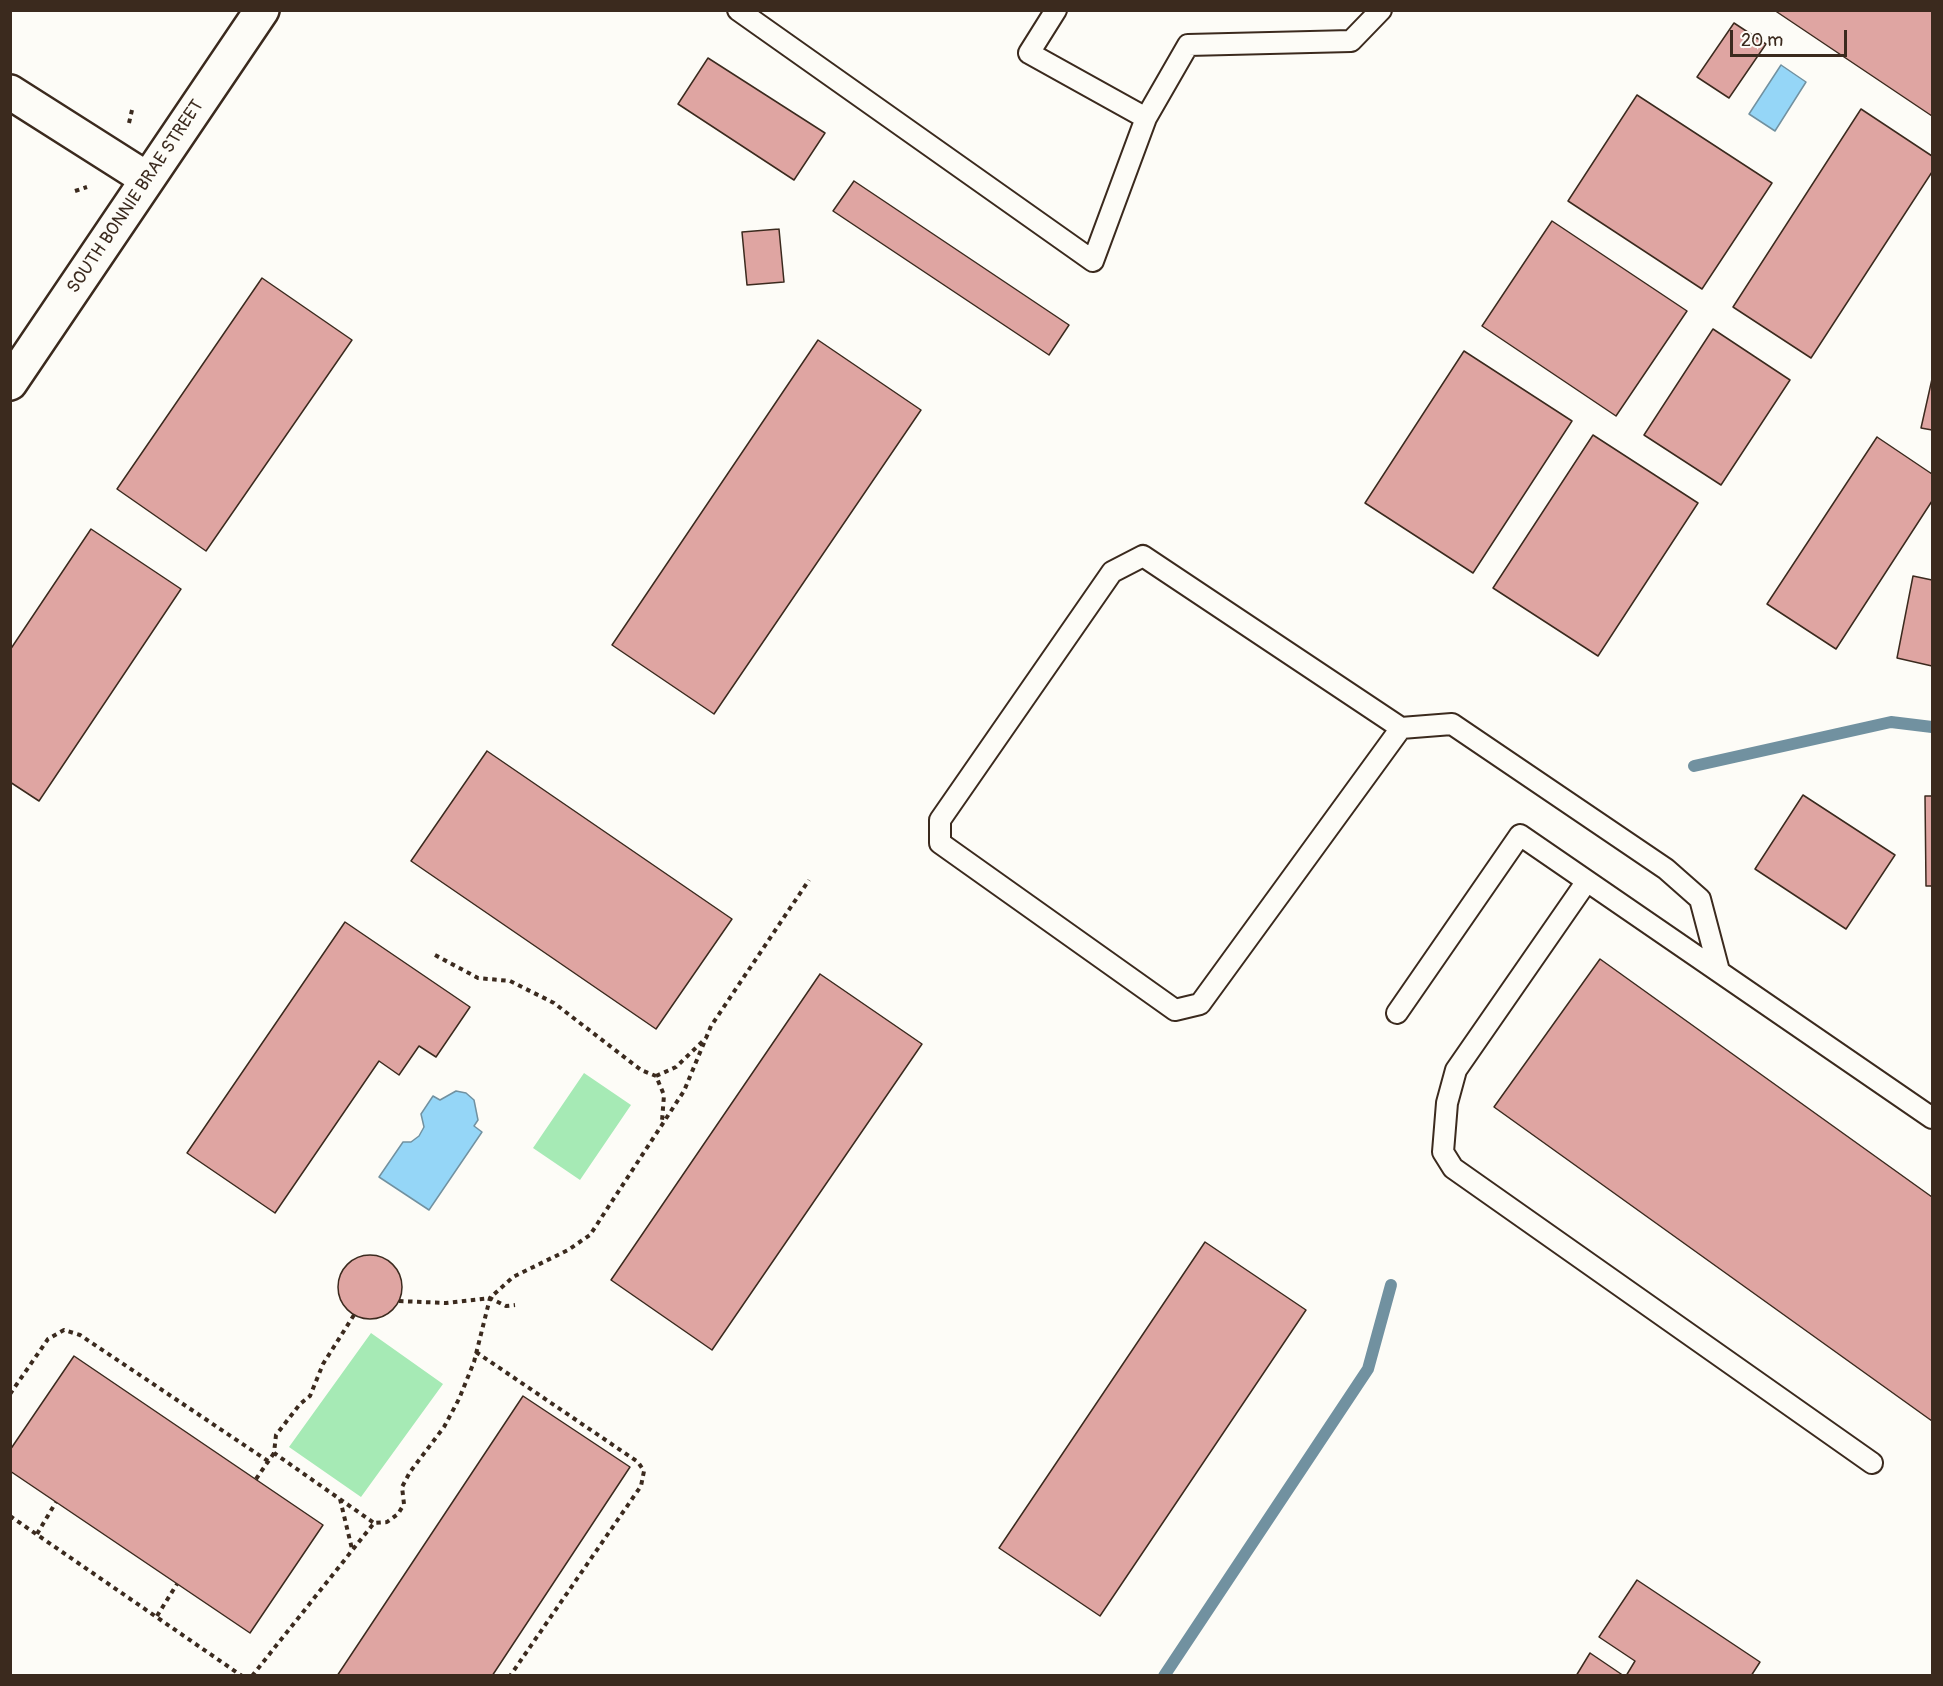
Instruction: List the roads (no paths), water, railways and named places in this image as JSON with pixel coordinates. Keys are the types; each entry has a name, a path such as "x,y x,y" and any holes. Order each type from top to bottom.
{"main road":[{"name":"SOUTH BONNIE BRAE STREET","path":"10,383 262,10"},
{"path":"10,92 147,179"}],"lane":[{"path":"738,10 764,18 1093,261 1146,118 1188,45 1352,41 1381,10"},
{"path":"1056,10 1029,53 1146,118"},
{"path":"1401,728 1200,1004 1175,1010 940,843 940,820 1112,572 1143,556 1401,728 1452,724 1666,869 1700,899 1719,971"},
{"path":"1397,1013 1520,835 1932,1118"},
{"path":"1587,881 1456,1070 1447,1103 1443,1152 1454,1168 1872,1463"}],"water":[{"path":"1781,65 1806,82 1775,131 1749,114"},
{"path":"456,1091 466,1093 474,1100 478,1120 474,1126 482,1132 429,1210 379,1177 403,1142 411,1142 419,1136 424,1127 421,1114 433,1096 440,1100"}],"waterway":[{"path":"1694,766 1891,722 1932,727"},
{"path":"1164,1676 1368,1369 1391,1285"}]}
